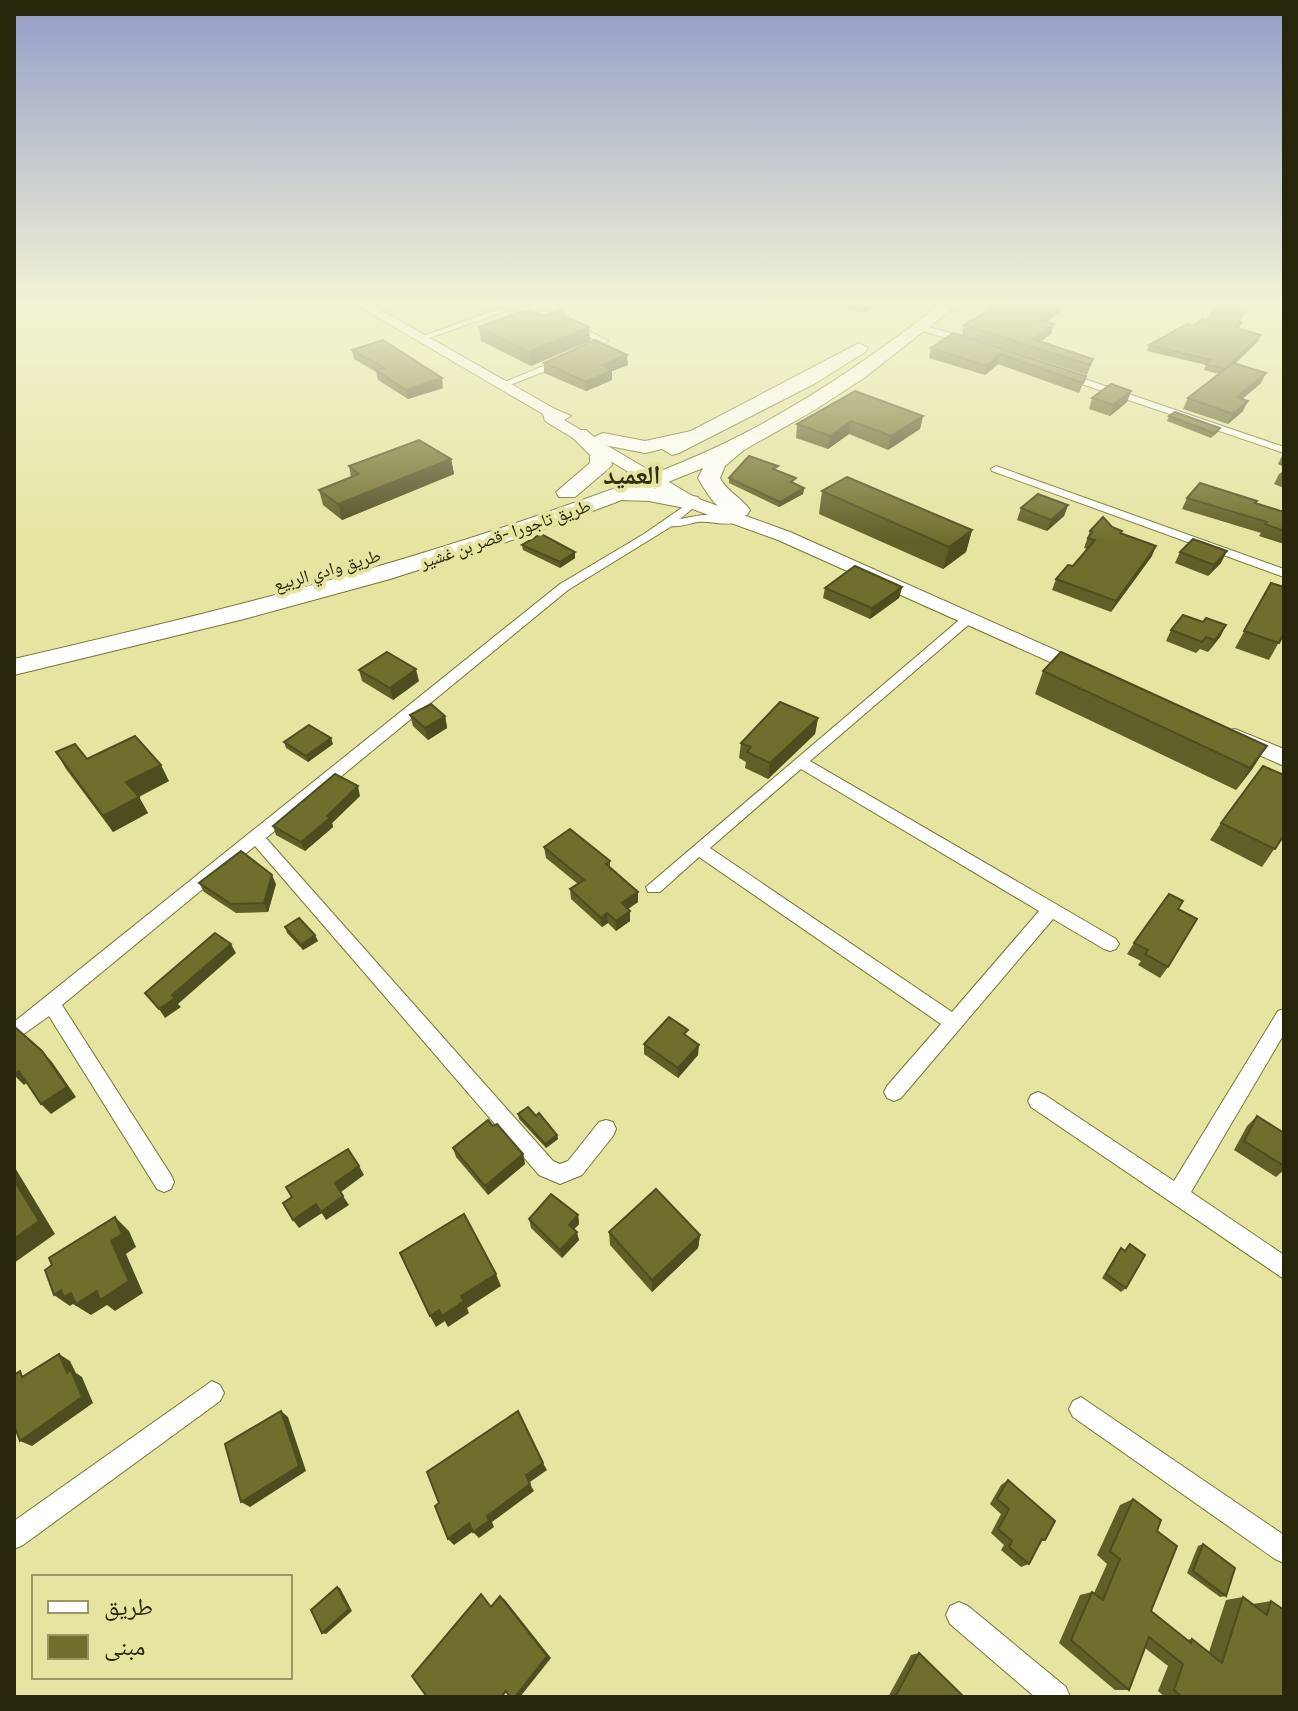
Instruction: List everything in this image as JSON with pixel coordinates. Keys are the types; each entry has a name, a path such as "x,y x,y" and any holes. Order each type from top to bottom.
{"highway":[{"name":"طريق وادي الربيع","path":"14,647 320,571 567,492 649,471 804,381"},
{"name":"طريق تاجورا -قصر بن غشير","path":"14,667 360,581 543,523 598,502 649,471 751,438 848,381"},
{"path":"603,439 629,446 653,447 720,427"},
{"path":"567,492 601,465 600,453 579,434"},
{"path":"738,515 713,489 710,473 716,463 751,438"},
{"path":"598,502 649,494 691,502"}],"main road":[{"path":"495,381 603,439 691,502 738,515"},
{"path":"550,412 550,418 579,434 738,515 1098,676"},
{"path":"1218,728 1284,758"}],"street":[{"path":"502,385 512,381"},
{"path":"1083,381 1284,450"},
{"path":"996,469 1284,573"},
{"path":"14,1033 564,587 605,559 681,516 691,502"},
{"path":"663,528 700,518 738,515"},
{"path":"654,887 969,618"},
{"path":"800,762 1110,944"},
{"path":"257,838 546,1168 560,1174 575,1168 606,1129"},
{"path":"699,849 954,1023"},
{"path":"894,1092 1051,909"},
{"path":"51,1004 164,1182"},
{"path":"1177,1196 1284,1017"},
{"path":"1038,1101 1284,1268"},
{"path":"14,1536 212,1393"},
{"path":"1081,1409 1284,1550"},
{"path":"959,1615 1056,1697"}],"building":[{"path":"392,381 433,381 406,390"},
{"path":"1210,381 1257,381 1237,397 1248,401 1233,414 1188,398"},
{"path":"1111,384 1131,391 1113,405 1092,398"},
{"path":"855,391 923,416 891,436 851,421 830,436 797,424"},
{"path":"1175,412 1220,428 1214,433 1169,416"},
{"path":"419,440 451,459 338,504 319,490 359,474 349,466"},
{"path":"749,456 778,466 773,469 796,478 791,482 804,488 780,502 729,478"},
{"path":"847,477 972,530 949,547 822,491"},
{"path":"1200,483 1284,512 1284,531 1265,524 1267,522 1187,498"},
{"path":"1038,494 1068,505 1051,520 1021,508"},
{"path":"1103,517 1112,527 1122,531 1120,533 1156,546 1116,601 1056,579 1068,565 1073,566 1095,540 1088,538 1090,531"},
{"path":"541,534 575,552 560,562 522,545"},
{"path":"1193,539 1227,551 1214,565 1180,552"},
{"path":"855,566 902,587 872,608 825,588"},
{"path":"1271,583 1284,587 1284,633 1279,643 1244,631"},
{"path":"1183,615 1226,625 1215,640 1206,637 1202,642 1171,630"},
{"path":"387,652 416,669 390,688 359,670"},
{"path":"1061,652 1267,746 1250,768 1043,671"},
{"path":"780,702 818,718 770,763 747,752 751,747 741,743"},
{"path":"431,704 445,716 425,728 410,715"},
{"path":"309,725 331,738 306,756 284,742"},
{"path":"135,736 161,765 126,782 139,797 103,816 56,752 75,744 87,759"},
{"path":"1263,766 1284,775 1284,835 1275,849 1221,823"},
{"path":"335,774 358,786 327,816 330,818 301,842 273,826"},
{"path":"570,829 610,861 606,864 638,892 622,903 630,911 616,921 607,913 601,918 570,889 584,880 544,847"},
{"path":"241,851 272,875 264,903 231,904 199,883"},
{"path":"1169,894 1183,901 1178,909 1197,919 1168,967 1145,954 1148,950 1134,943"},
{"path":"299,918 315,935 301,945 285,927"},
{"path":"215,933 231,944 172,995 175,998 159,1009 145,993"},
{"path":"669,1017 688,1030 684,1034 699,1045 678,1068 644,1044"},
{"path":"16,1028 42,1051 67,1087 41,1104 19,1071 14,1075"},
{"path":"528,1107 536,1116 539,1113 557,1135 545,1144 518,1114"},
{"path":"1257,1116 1284,1133 1284,1166 1244,1141"},
{"path":"488,1120 493,1126 497,1124 523,1154 485,1186 453,1148"},
{"path":"348,1149 359,1166 335,1183 343,1196 321,1212 316,1204 293,1220 283,1203 292,1197 286,1187"},
{"path":"14,1180 39,1221 14,1239"},
{"path":"656,1189 700,1235 652,1280 609,1232"},
{"path":"551,1194 578,1215 569,1225 577,1232 560,1250 529,1219"},
{"path":"464,1214 496,1274 461,1296 464,1301 442,1316 439,1310 430,1316 400,1253"},
{"path":"115,1217 122,1234 111,1241 129,1281 100,1300 97,1291 76,1304 71,1293 64,1297 61,1290 54,1295 45,1270 52,1265 49,1258"},
{"path":"1130,1244 1145,1255 1126,1288 1106,1274 1121,1248 1125,1251"},
{"path":"59,1354 67,1373 71,1370 82,1397 20,1441 14,1425 14,1375 20,1371 22,1377"},
{"path":"281,1411 299,1466 241,1502 225,1444"},
{"path":"518,1411 543,1463 526,1475 530,1484 487,1516 489,1521 473,1532 469,1523 448,1539 435,1506 439,1503 427,1472"},
{"path":"1008,1480 1055,1521 1029,1564 1009,1547 1012,1541 998,1529 1009,1509 997,1499"},
{"path":"1133,1499 1161,1520 1157,1531 1177,1546 1151,1611 1222,1663 1243,1597 1267,1615 1271,1601 1284,1610 1284,1697 1182,1697 1174,1690 1183,1664 1149,1637 1129,1690 1071,1640 1092,1592 1103,1600 1120,1559 1110,1551"},
{"path":"1203,1544 1235,1568 1226,1596 1193,1571"},
{"path":"337,1587 349,1609 322,1633 311,1610"},
{"path":"481,1594 491,1607 500,1596 547,1656 515,1697 510,1697 506,1691 501,1697 427,1697 412,1676"},
{"path":"919,1653 964,1697 895,1697"}],"district":[{"name":"العميد","path":"632,473"}]}
